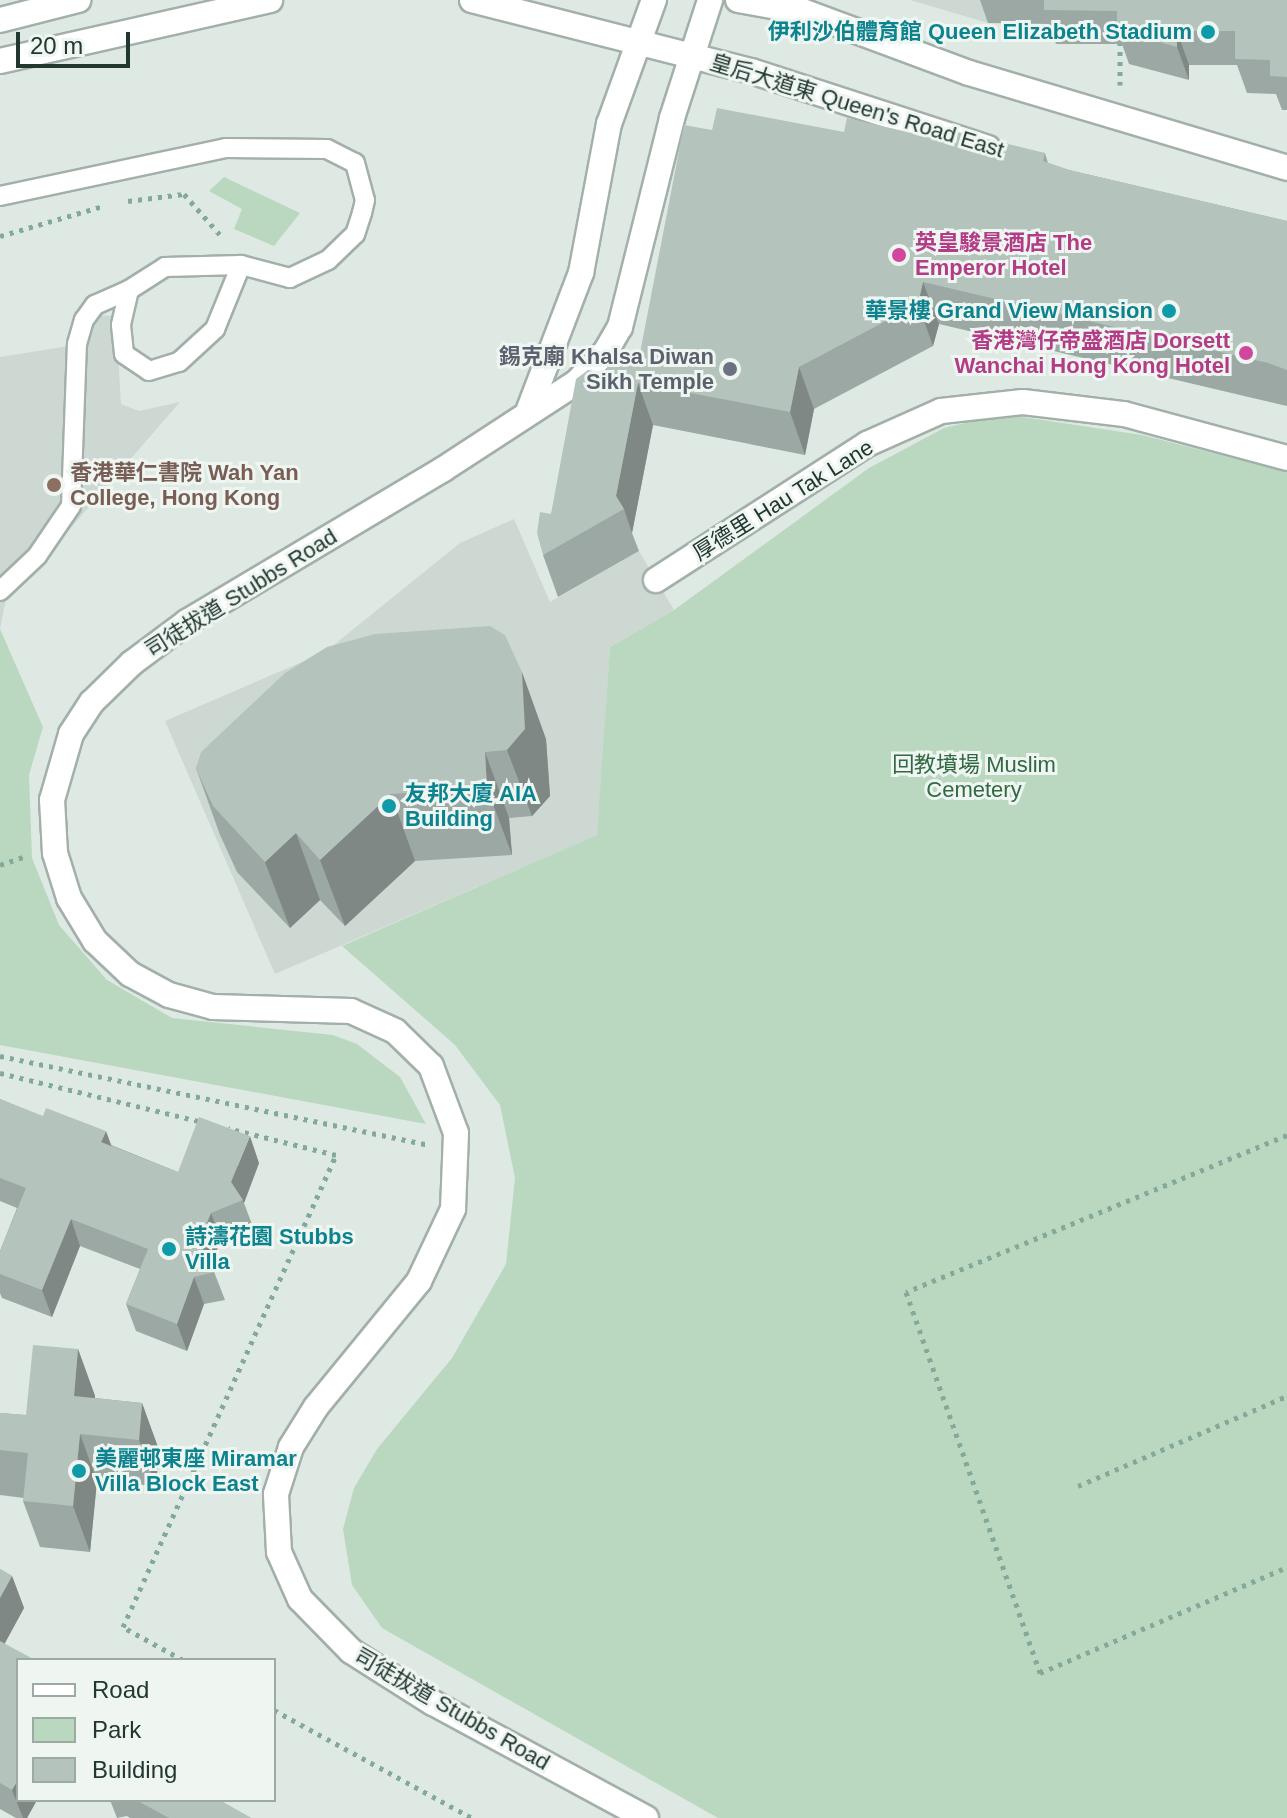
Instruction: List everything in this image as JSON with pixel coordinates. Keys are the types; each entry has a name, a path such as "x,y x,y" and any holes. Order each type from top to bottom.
{"main road":[{"path":"0,20 78,0"},
{"path":"0,61 270,0"},
{"name":"皇后大道東 Queen's Road East","path":"472,0 693,55 1013,156"},
{"path":"529,409 581,273 609,124 654,0"},
{"name":"司徒拔道 Stubbs Road","path":"646,1818 433,1703 351,1651 300,1599 279,1552 276,1494 291,1447 316,1407 419,1281 453,1209 456,1133 431,1066 395,1031 351,1011 213,1007 169,995 139,980 113,959 81,921 61,875 52,826 56,774 71,734 92,702 132,663 187,622 442,470 529,409 577,382 620,327 710,0"},
{"path":"738,0 798,6 969,73 1287,168"},
{"name":"厚德里 Hau Tak Lane","path":"656,580 867,444 941,411 1023,402 1124,414 1287,458"}],"lane":[{"path":"0,196 226,148 327,149 355,163 365,200 355,234 328,260 290,278 241,265 165,267 129,290 95,305 84,320 77,344 71,506 37,556 0,591"},
{"path":"129,290 121,325 124,354 149,371 179,362 215,329 241,265"}],"path":[{"path":"1120,28 1120,85"},
{"path":"0,236 116,203 184,194 207,216 241,265"},
{"path":"0,865 29,855"},
{"path":"0,1056 432,1145"},
{"path":"0,1073 336,1155 123,1627 179,1658"},
{"path":"1287,1135 906,1292 1040,1673 1287,1567"},
{"path":"1078,1486 1287,1396"},
{"path":"276,1711 472,1818"}],"shaded area":[{"path":"910,0 989,0 988,23"},
{"name":"香港華仁書院 Wah Yan College, Hong Kong","path":"96,315 116,316 121,404 139,411 180,402 43,560 8,589 0,629 0,357 88,343"},
{"name":"友邦大廈 AIA Building","path":"514,519 550,602 639,551 674,610 610,647 598,835 275,974 165,721 325,652 460,543"}],"green space":[{"path":"224,177 300,213 274,246 234,229 242,209 209,191"},
{"name":"回教墳場 Muslim Cemetery","path":"1002,414 1142,435 1287,472 1287,1818 718,1818 382,1628 352,1585 343,1529 354,1488 377,1449 452,1358 506,1264 515,1178 500,1105 455,1045 342,946 597,835 610,647 674,610 869,468 944,428"},
{"path":"0,629 43,727 29,775 32,858 59,925 107,980 172,1018 333,1035 357,1044 400,1077 426,1124 0,1045"}],"building":[{"path":"1044,0 1287,0 1287,77 1270,76 1270,60 1235,59 1235,31 1177,31 1177,47 1117,30 1117,11 1044,10"},
{"path":"717,108 844,132 847,118 956,143 958,132 1045,153 1043,161 1069,170 1287,221 1287,370 923,282 918,304 799,367 790,412 638,383 616,496 624,509 543,555 537,533 540,512 551,514 576,379 588,370 606,373 610,351 639,358 684,125 712,130"},
{"path":"490,626 505,635 522,672 525,729 507,750 485,752 487,788 391,794 320,860 296,833 265,862 213,806 196,768 201,752 285,673 327,647 375,634"},
{"path":"0,1099 43,1116 46,1108 106,1131 101,1142 178,1172 199,1117 250,1136 231,1182 243,1200 211,1213 199,1242 215,1272 194,1277 177,1324 126,1304 148,1249 71,1219 42,1290 0,1274 0,1251 26,1188 0,1178"},
{"path":"33,1345 78,1349 74,1396 142,1403 139,1440 80,1434 73,1506 23,1501 28,1453 0,1450 0,1413 26,1415"},
{"path":"0,1569 12,1576 0,1598"},
{"path":"0,1641 31,1658 16,1658 16,1783 12,1790 0,1783"},
{"path":"140,1802 223,1802 251,1818 169,1818"}],"place":[{"name":"伊利沙伯體育館 Queen Elizabeth Stadium","path":"1208,32"},
{"name":"英皇駿景酒店 The Emperor Hotel","path":"899,255"},
{"name":"華景樓 Grand View Mansion","path":"1169,311"},
{"name":"香港灣仔帝盛酒店 Dorsett Wanchai Hong Kong Hotel","path":"1246,353"},
{"name":"錫克廟 Khalsa Diwan Sikh Temple","path":"730,369"},
{"name":"香港華仁書院 Wah Yan College, Hong Kong","path":"54,485"},
{"name":"友邦大廈 AIA Building","path":"389,806"},
{"name":"詩濤花園 Stubbs Villa","path":"169,1249"},
{"name":"美麗邨東座 Miramar Villa Block East","path":"79,1471"}]}
